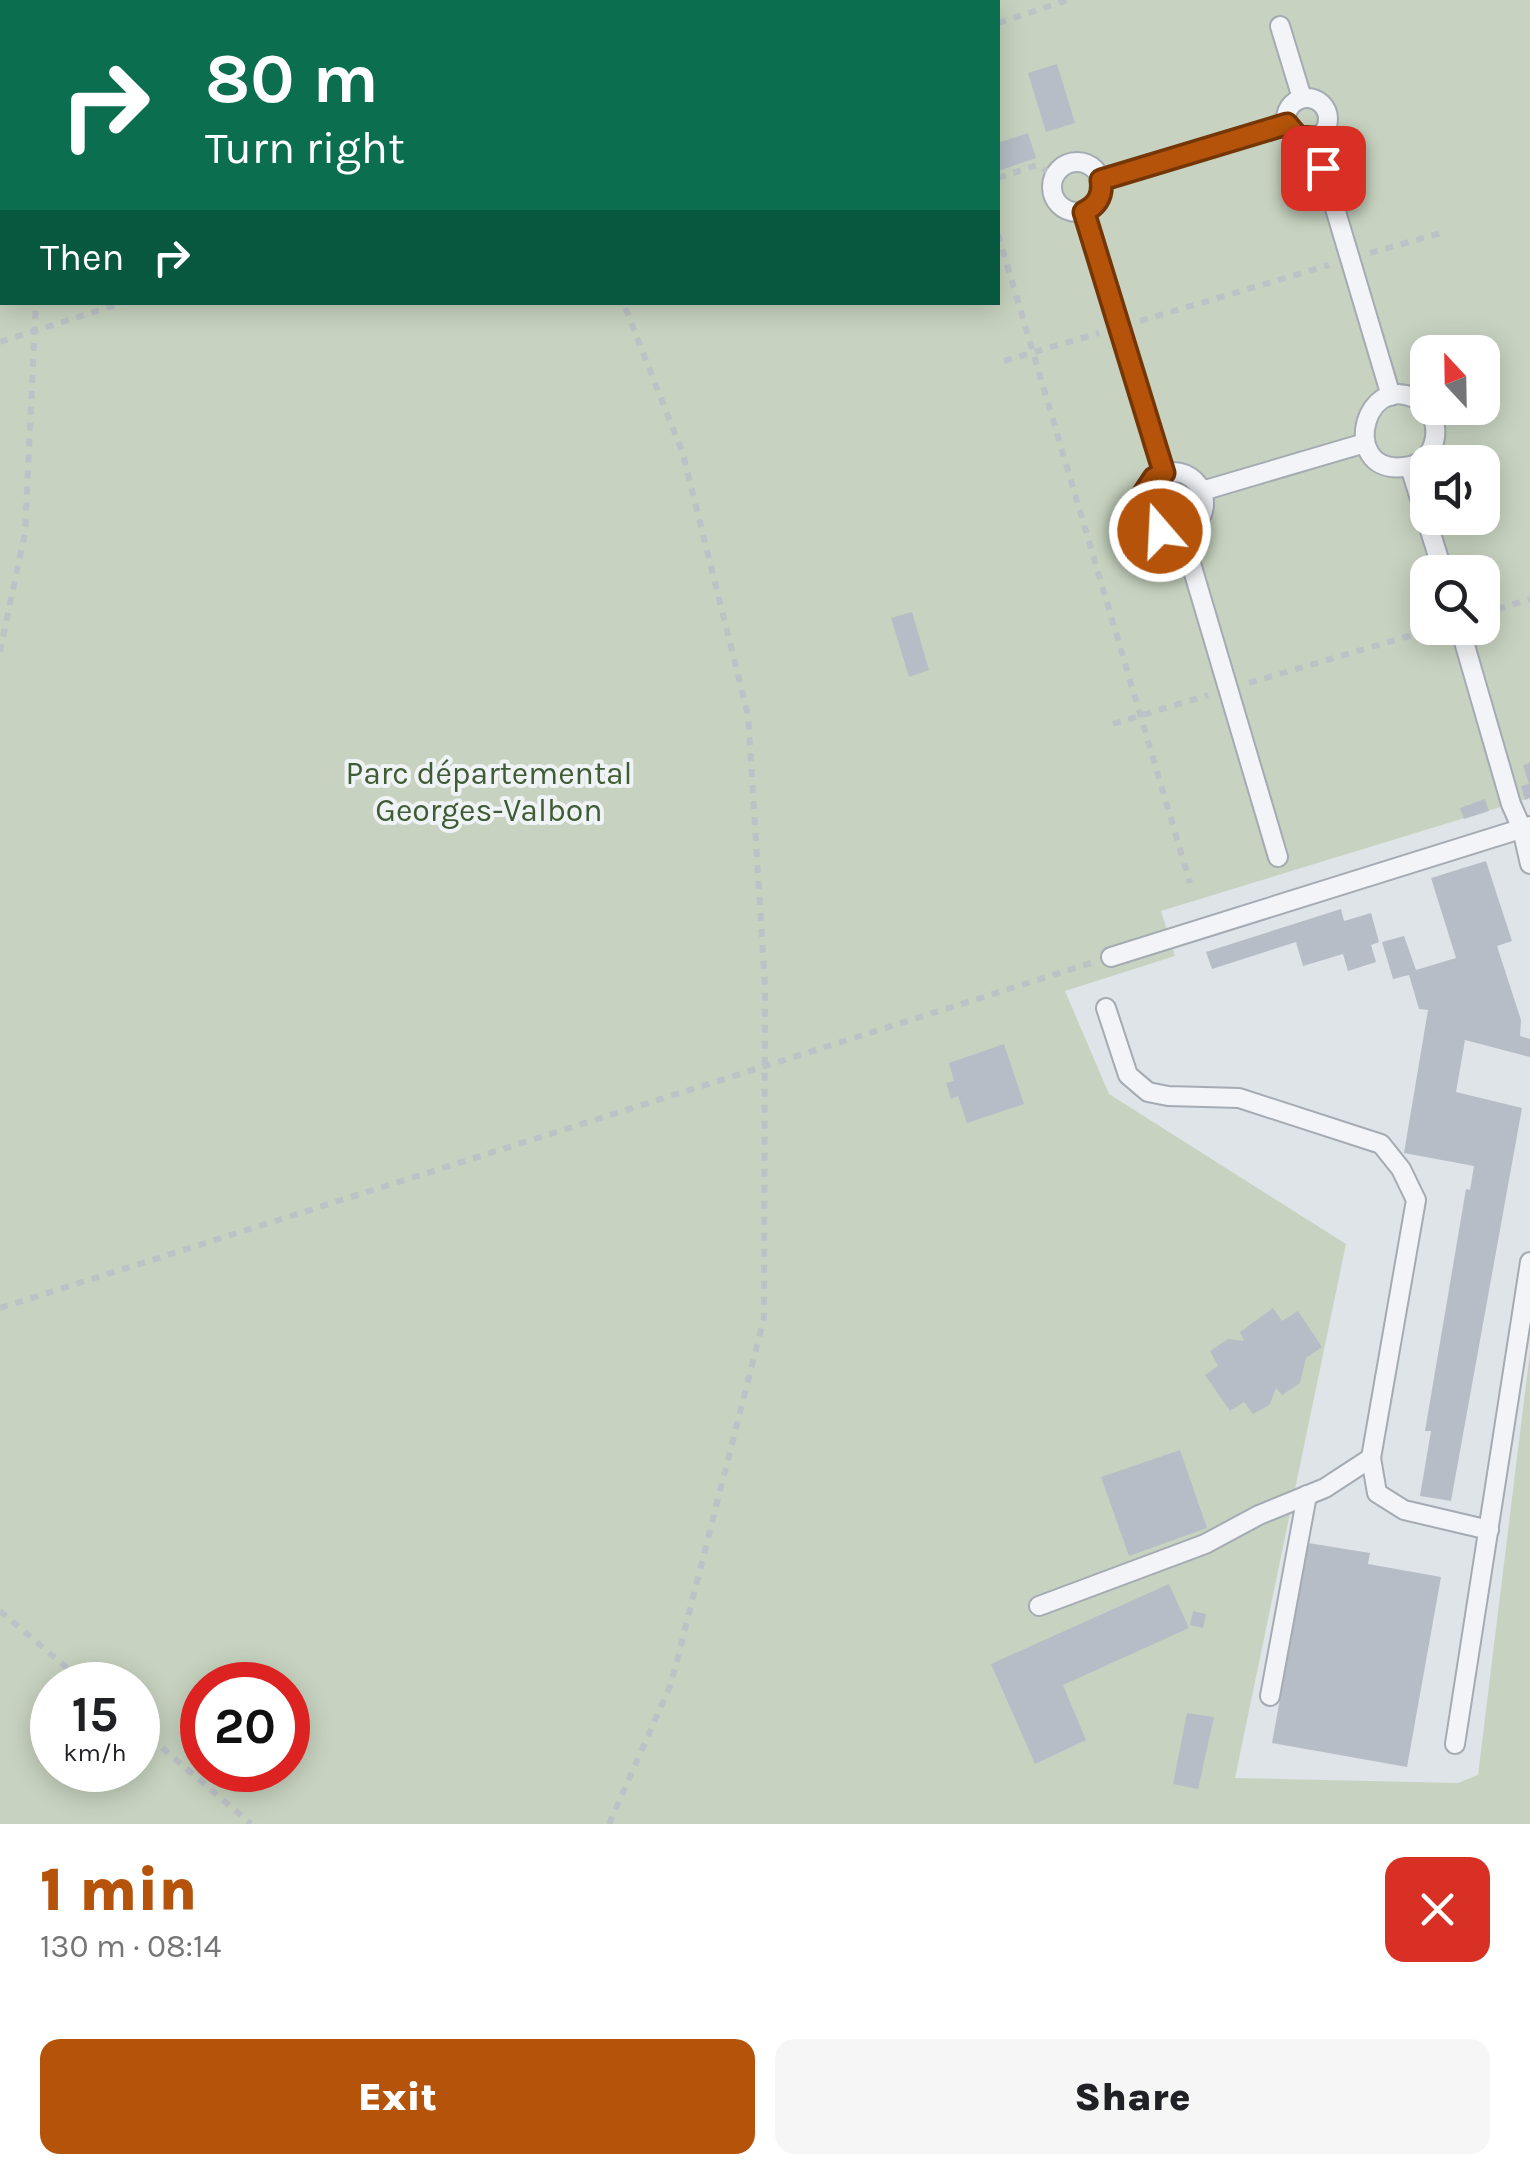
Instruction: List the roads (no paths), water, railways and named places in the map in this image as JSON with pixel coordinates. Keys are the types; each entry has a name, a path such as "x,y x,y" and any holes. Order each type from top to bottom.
{"lane":[{"path":"1280,26 1302,98"},
{"path":"1302,98 1316,99 1326,109 1328,123 1314,138 1298,137 1287,124 1288,108 1302,98"},
{"path":"1101,180 1287,124"},
{"path":"1314,138 1390,396"},
{"path":"1083,162 1101,180 1101,196 1084,212 1067,211 1054,200 1051,183 1066,164 1083,162"},
{"path":"1084,212 1164,473"},
{"path":"1410,398 1390,396 1371,409 1363,431 1370,453 1388,466 1410,467"},
{"path":"1202,491 1365,443"},
{"path":"1164,473 1182,473 1202,491 1204,501 1198,520 1182,533 1160,531 1145,517 1142,496 1154,478 1164,473"},
{"path":"1182,533 1278,857"},
{"path":"1465,645 1511,804 1526,828 1530,864"},
{"path":"1111,957 1526,828"},
{"path":"1106,1008 1128,1075 1148,1092 1239,1098 1381,1144 1401,1169 1416,1200 1371,1458 1378,1492 1404,1510 1488,1530"},
{"path":"1456,1744 1530,1262"},
{"path":"1039,1606 1205,1544 1259,1514 1325,1488 1371,1458"},
{"path":"1270,1696 1307,1495"}],"park label":[{"name":"Parc départemental Georges-Valbon","path":"489,792"}]}
